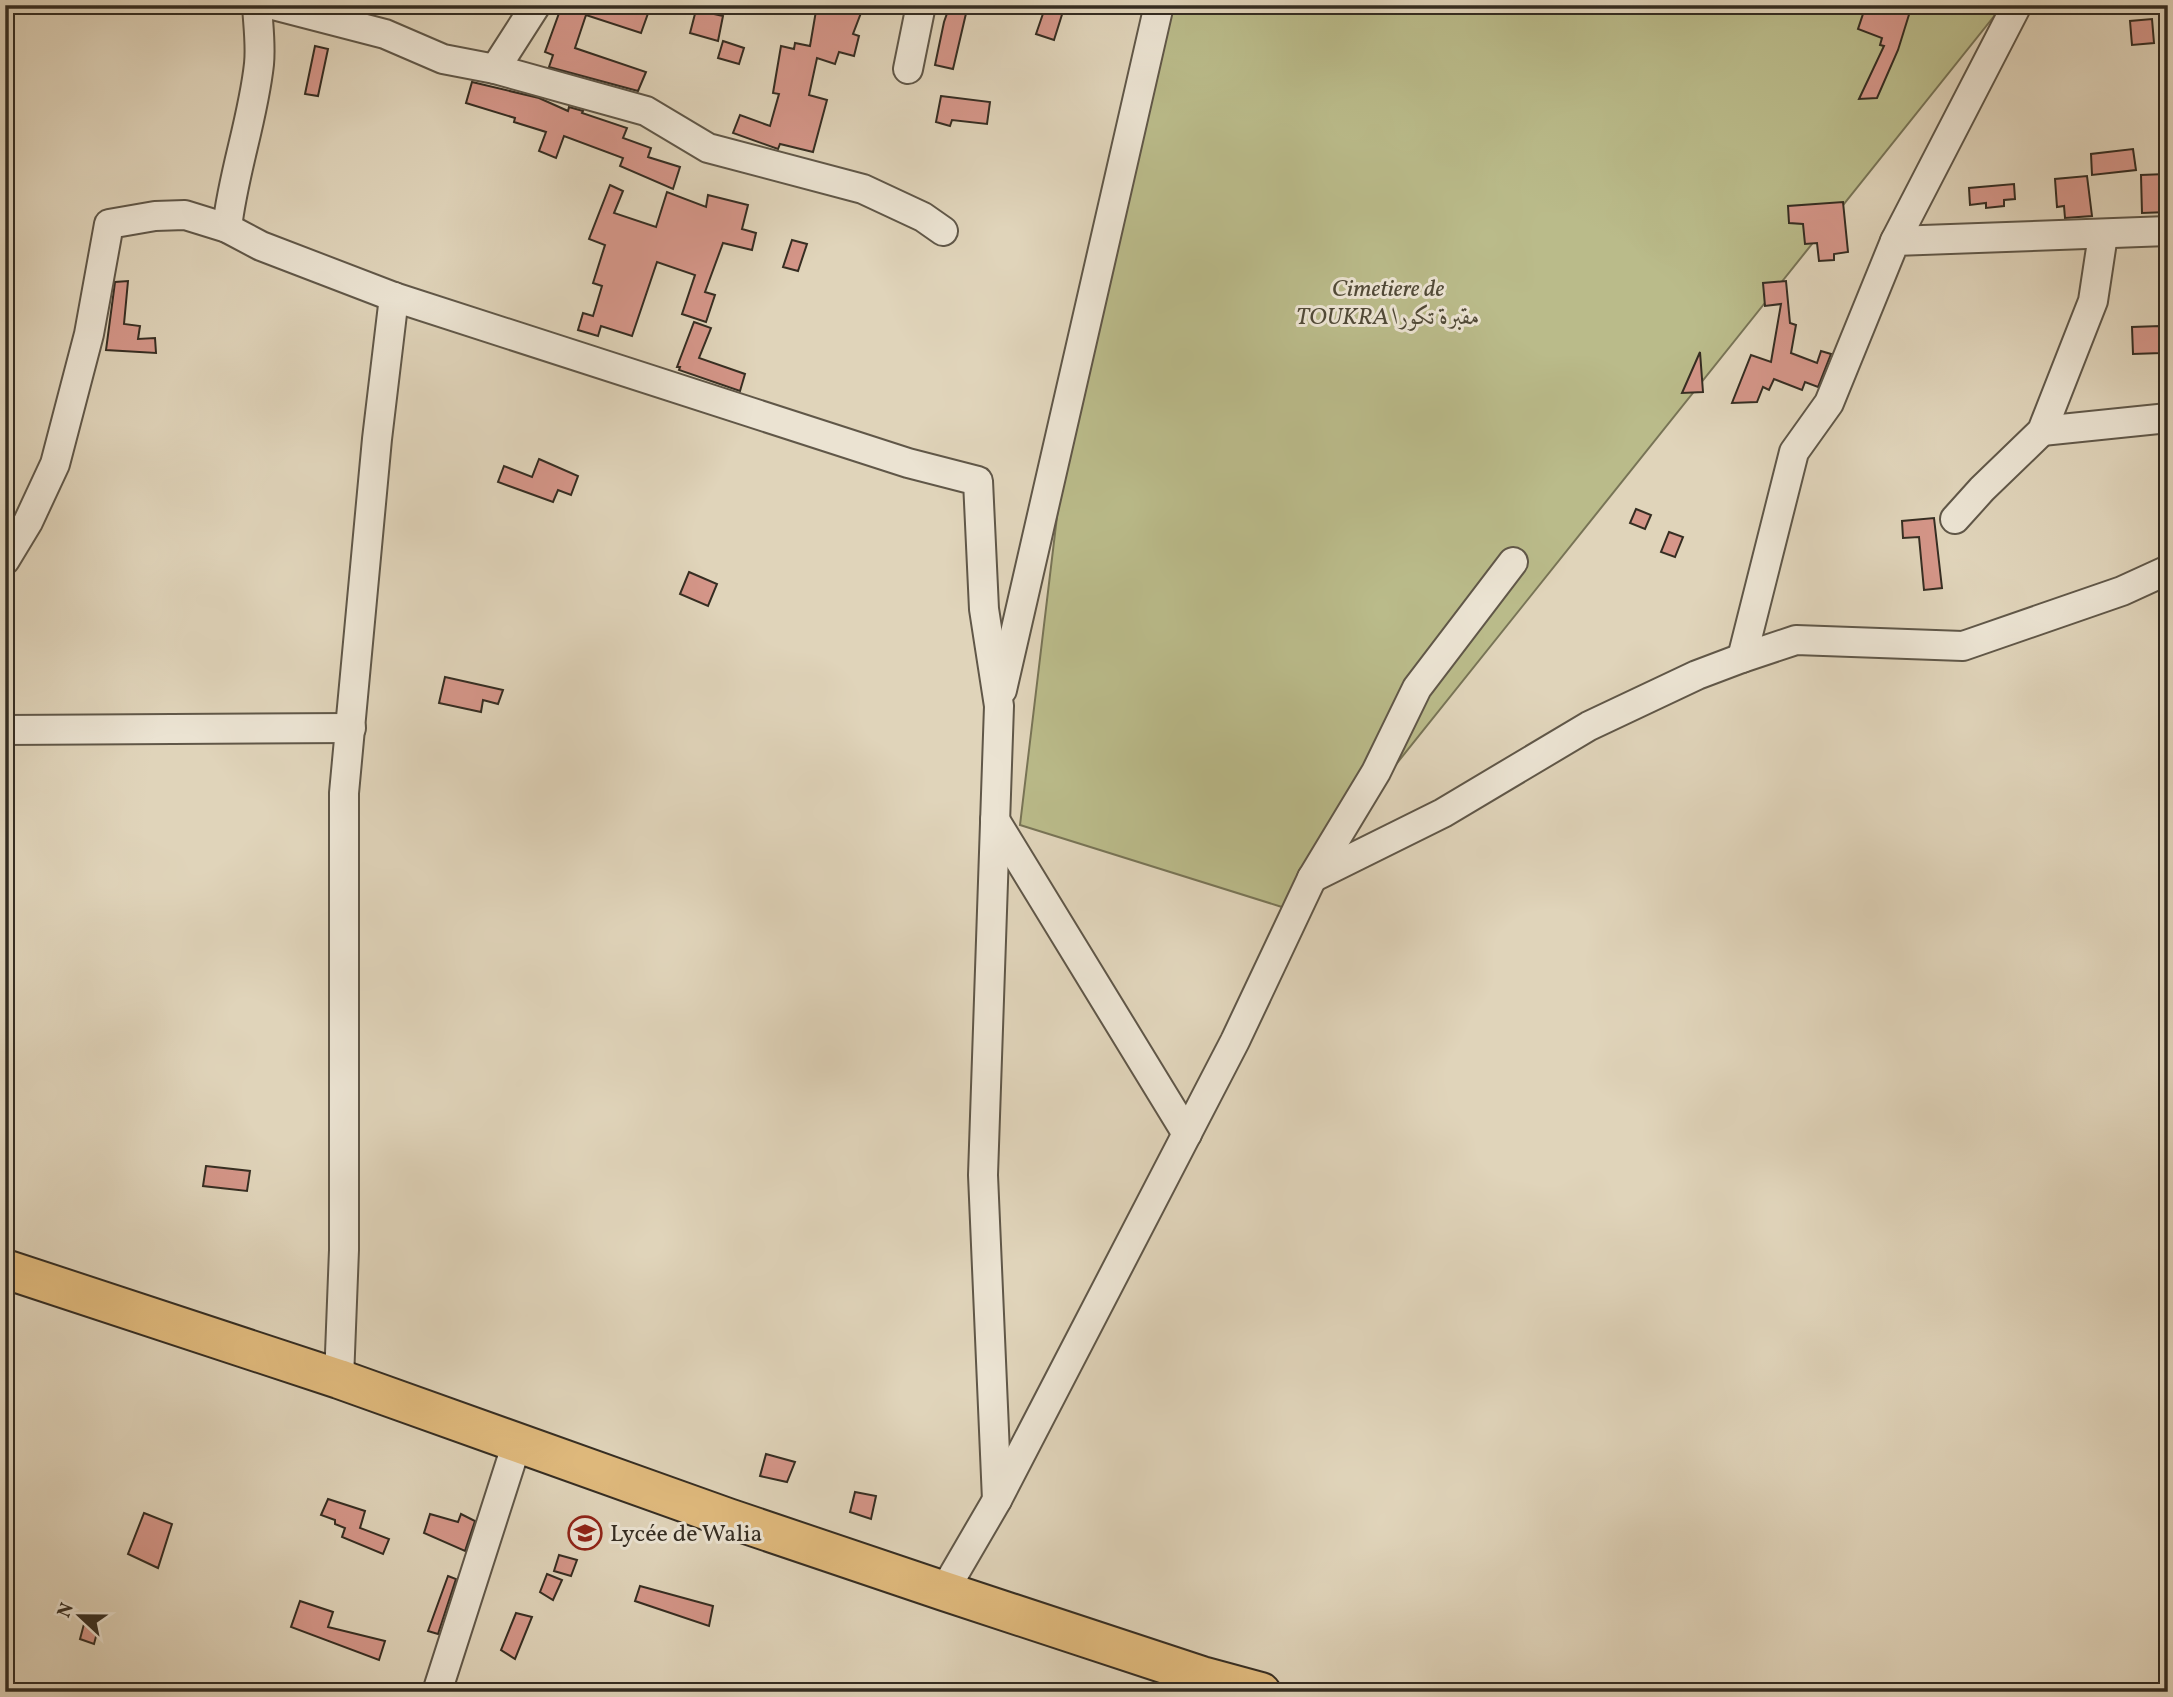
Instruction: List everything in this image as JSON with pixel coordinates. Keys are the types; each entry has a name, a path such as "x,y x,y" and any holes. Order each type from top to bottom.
{"highway":[{"path":"5,1269 339,1379 728,1518 944,1591 1202,1676 1261,1692"}],"street":[{"path":"227,228 229,205 248,134 260,62 257,5"},
{"path":"273,5 385,34 443,59 495,69 646,111 708,148 863,189 923,217 943,231"},
{"path":"495,69 536,5"},
{"path":"908,69 921,5"},
{"path":"999,706 1159,5"},
{"path":"1742,658 1794,452 1829,403 1895,241 2017,5"},
{"path":"5,560 28,522 55,464 89,334 109,224 155,216 186,215 227,228 261,246 394,297 908,463 978,481 984,609 999,706 983,1175 997,1500"},
{"path":"1895,241 2168,231"},
{"path":"1955,519 2042,431 2093,301 2103,235"},
{"path":"339,1379 344,1250 344,793 377,439 394,297"},
{"path":"2042,431 2168,418"},
{"path":"944,1591 997,1500 1236,1041 1312,878 1376,772 1416,688 1513,562"},
{"path":"1312,878 1443,813 1589,726 1697,675 1742,658 1796,640 1963,646 2122,590 2168,570"},
{"path":"5,730 351,728"},
{"path":"995,820 1187,1134"},
{"path":"437,1692 517,1443"}],"green space":[{"name":"Cimetiere de TOUKRA مقبرة تكورا","path":"1159,5 2003,5 1282,907 1020,825 1083,300"}],"building":[{"path":"562,5 651,5 641,33 586,15 575,48 646,72 638,91 549,67 553,55 545,52"},
{"path":"817,5 864,5 853,34 859,36 854,56 839,52 835,64 817,58 809,95 827,100 813,152 780,144 778,149 733,133 740,115 770,126 779,94 773,93 781,46 794,49 795,43 810,46"},
{"path":"950,5 968,5 953,69 935,65"},
{"path":"1046,5 1065,5 1054,40 1036,34"},
{"path":"1866,5 1912,5 1898,50 1877,98 1859,99 1884,46 1880,45 1882,38 1858,29"},
{"path":"696,10 723,16 718,41 690,33"},
{"path":"2152,19 2154,43 2132,45 2130,21"},
{"path":"723,41 744,48 739,64 718,58"},
{"path":"315,46 328,49 318,96 305,94"},
{"path":"472,82 539,98 568,111 569,107 583,111 582,113 627,128 623,138 651,148 648,157 680,167 673,189 620,166 623,158 564,136 556,158 539,151 546,132 514,122 515,118 466,103"},
{"path":"941,96 990,102 987,124 952,120 950,126 936,122"},
{"path":"2133,149 2136,170 2092,175 2091,154"},
{"path":"2166,174 2168,212 2142,213 2141,175"},
{"path":"2087,176 2092,216 2065,218 2064,206 2057,207 2055,179"},
{"path":"2014,184 2015,199 2004,200 2004,206 1986,208 1986,203 1970,205 1969,188"},
{"path":"610,185 623,191 614,213 656,227 667,192 706,207 708,195 748,205 742,229 756,233 752,250 723,243 705,292 715,295 706,322 682,314 695,275 657,262 632,336 601,326 598,336 578,330 583,313 593,316 602,286 593,283 605,245 589,239"},
{"path":"1843,202 1848,252 1834,254 1834,260 1819,261 1817,243 1805,244 1803,224 1789,223 1788,206"},
{"path":"792,240 807,244 798,271 783,267"},
{"path":"128,281 124,324 140,326 138,339 155,338 156,353 106,350 115,282"},
{"path":"1786,281 1790,323 1796,325 1791,353 1817,363 1821,351 1831,354 1818,387 1805,382 1802,390 1774,379 1769,390 1763,387 1757,402 1732,403 1751,355 1771,362 1781,304 1765,306 1763,283"},
{"path":"694,322 711,328 699,358 745,374 740,391 677,367"},
{"path":"2160,326 2161,353 2133,354 2132,327"},
{"path":"1700,352 1703,392 1682,393"},
{"path":"539,459 578,476 571,495 558,490 553,502 498,482 504,466 532,477"},
{"path":"1636,509 1651,515 1645,529 1630,523"},
{"path":"1934,518 1942,588 1924,590 1919,537 1903,538 1902,521"},
{"path":"1669,532 1683,537 1675,557 1661,552"},
{"path":"689,572 717,584 708,606 680,594"},
{"path":"445,677 503,690 498,704 483,700 481,712 439,703"},
{"path":"206,1166 250,1171 247,1191 203,1186"},
{"path":"766,1454 795,1462 787,1482 760,1476"},
{"path":"855,1492 876,1496 871,1519 850,1512"},
{"path":"328,1499 365,1511 360,1528 389,1539 383,1554 342,1537 345,1528 335,1524 335,1520 321,1515"},
{"path":"144,1513 172,1524 158,1568 128,1554"},
{"path":"430,1514 458,1522 461,1514 475,1521 465,1551 424,1533"},
{"path":"559,1555 577,1560 571,1576 554,1571"},
{"path":"547,1574 562,1580 553,1600 540,1592"},
{"path":"448,1576 456,1579 438,1634 428,1631"},
{"path":"640,1586 713,1606 709,1626 635,1601"},
{"path":"300,1601 333,1612 328,1627 385,1641 379,1660 291,1627"},
{"path":"516,1613 532,1617 515,1659 501,1650"},
{"path":"84,1624 98,1629 94,1644 80,1639"}],"place":[{"name":"Lycée de Walia","path":"585,1533"}]}
